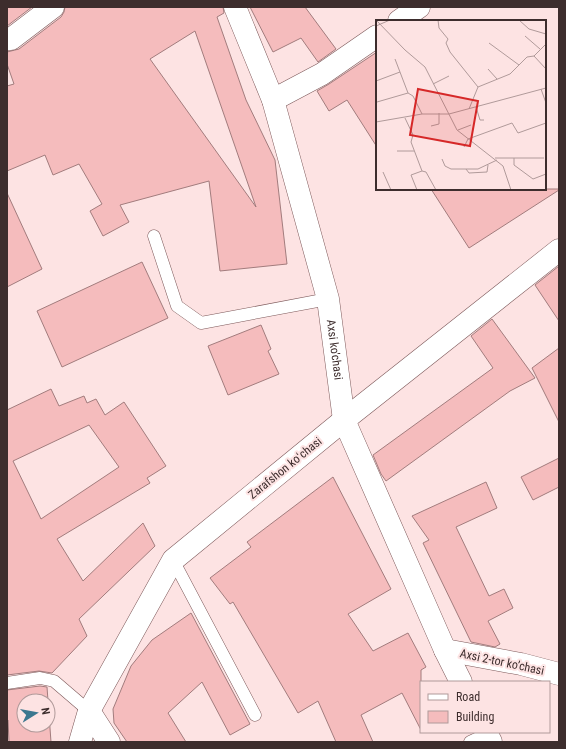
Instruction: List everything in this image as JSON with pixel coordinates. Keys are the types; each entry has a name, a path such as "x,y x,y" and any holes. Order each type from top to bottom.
{"street":[{"path":"7,39 11,39 53,7"},
{"name":"Axsi ko'chasi","path":"235,7 273,100 328,299 344,420 445,650 460,681"},
{"path":"400,20 419,7"},
{"path":"273,100 322,74 376,37"},
{"name":"Zarafshon koʻchasi","path":"80,742 89,710 173,560 344,420 559,250"},
{"name":"Аxsi 2-tor koʼchasi","path":"445,650 521,664 559,674"},
{"path":"89,710 109,742"}],"lane":[{"path":"154,236 177,306 201,323 328,299"},
{"path":"173,560 256,715"},
{"path":"7,683 40,678 54,681 89,710"}],"building":[{"path":"7,7 32,7 7,26"},
{"path":"65,7 223,7 224,13 217,17 246,100 275,160 287,264 220,271 209,181 120,205 129,222 103,236 90,211 102,204 79,164 53,175 45,155 7,171 7,86 14,84 7,64 7,52 19,49 61,17","holes":["195,31 256,207 150,59"]},
{"path":"250,7 305,7 336,49 318,62 301,38 273,52"},
{"path":"376,53 376,145 347,100 329,111 317,91"},
{"path":"559,189 559,190 469,248 432,190"},
{"path":"7,193 42,269 7,287"},
{"path":"142,262 168,318 62,367 37,311"},
{"path":"559,266 559,321 535,285"},
{"path":"492,319 535,378 510,391 386,481 381,474 373,455 493,368 471,336"},
{"path":"261,325 271,349 268,351 279,374 228,395 208,346"},
{"path":"559,348 559,422 532,368"},
{"path":"51,389 59,406 84,396 87,403 96,399 105,415 124,402 166,466 147,478 150,483 57,539 83,581 143,523 155,546 79,619 87,636 52,673 39,671 7,675 7,410","holes":["89,425 119,467 41,519 13,461"]},
{"path":"559,458 559,487 533,500 521,477"},
{"path":"333,477 391,589 348,614 373,651 408,633 426,667 421,670 420,728 402,693 361,715 373,742 336,742 318,701 298,713 233,602 230,604 210,578 251,547 247,542"},
{"path":"486,482 497,508 456,527 489,596 504,589 513,608 488,621 500,644 495,647 471,642 423,543 429,540 412,516"},
{"path":"191,613 250,724 230,735 202,682 168,713 186,742 127,742 114,723 113,709 131,666 152,640"},
{"path":"40,686 47,687 47,693 16,693 16,733 50,733 51,742 9,742 7,690"}]}
